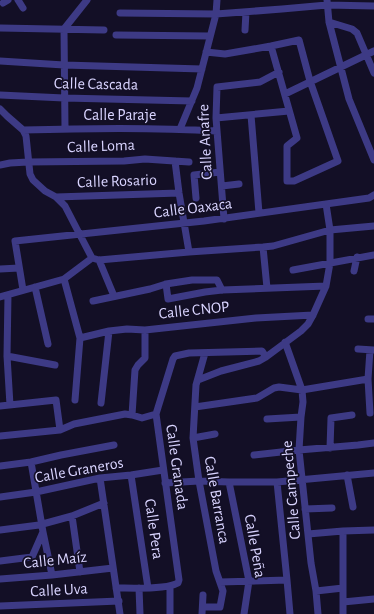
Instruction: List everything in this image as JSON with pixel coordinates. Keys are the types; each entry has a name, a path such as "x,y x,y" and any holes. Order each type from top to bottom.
{"street":[{"path":"18,0 23,8"},
{"path":"65,128 64,29 87,0"},
{"path":"180,129 197,88 216,14 217,0"},
{"path":"120,13 216,14 282,10 327,2 374,6"},
{"path":"327,2 329,22 349,99 374,160"},
{"path":"245,30 246,12"},
{"path":"329,22 352,29 357,33 374,73"},
{"path":"0,28 104,30"},
{"path":"116,35 210,36"},
{"path":"206,52 225,54 299,40 310,82 338,161 294,181 287,181 287,146 297,138 271,46"},
{"path":"284,94 374,50"},
{"path":"0,61 64,65 202,69"},
{"name":"Calle Anafre","path":"224,218 216,118 217,87 260,82 279,72"},
{"name":"Calle Cascada","path":"0,95 64,98 192,100"},
{"path":"0,109 23,130 26,136 28,162 30,174 33,180 45,191 56,197 65,206 92,258 99,260 273,246 330,230 374,226"},
{"path":"216,118 289,111"},
{"path":"251,115 259,214"},
{"name":"Calle Paraje","path":"23,130 65,128 180,129 217,131"},
{"name":"Calle Loma","path":"0,165 28,162 124,161 145,159 189,162"},
{"path":"175,161 189,252"},
{"path":"196,198 194,175 220,172"},
{"path":"222,186 239,184"},
{"name":"Calle Rosario","path":"56,197 179,193"},
{"name":"Calle Oaxaca","path":"19,268 15,241 259,214 369,198 374,195"},
{"path":"198,380 222,371 259,361 301,331 308,324 326,286 330,263 330,230 326,204"},
{"path":"262,247 267,288"},
{"path":"293,270 374,255"},
{"path":"0,297 64,279 92,258"},
{"path":"354,270 357,258"},
{"path":"99,260 114,296"},
{"path":"0,269 19,268 23,290"},
{"path":"64,279 80,338 75,400"},
{"path":"93,301 150,289 166,284 192,280 217,280 222,290"},
{"path":"166,284 168,300 222,290 326,286"},
{"path":"35,287 48,344"},
{"path":"8,295 7,356 10,405"},
{"name":"Calle CNOP","path":"80,338 109,331 127,329 145,330 256,318 313,315"},
{"path":"132,415 135,370 145,358 145,330"},
{"path":"101,403 109,331"},
{"name":"Calle Campeche","path":"286,342 302,390 303,402 299,450 318,614"},
{"path":"358,349 372,350 368,379 370,412"},
{"path":"205,353 262,351 266,357"},
{"name":"Calle Granada","path":"170,586 178,583 179,580 156,414 175,356 181,354 205,353"},
{"name":"Calle Barranca","path":"203,595 202,611 220,607 223,591 216,571 199,481 193,438 196,385 205,353"},
{"path":"7,356 55,365"},
{"path":"195,407 257,398 274,388 279,387 302,390 368,379"},
{"path":"0,406 56,400 60,430"},
{"path":"0,436 60,430 74,424 126,414 142,418 156,414"},
{"path":"330,448 331,418 352,415"},
{"path":"267,420 301,417"},
{"path":"193,438 215,434"},
{"path":"254,456 374,443"},
{"path":"0,466 30,462 114,445"},
{"path":"30,462 52,575"},
{"name":"Calle Graneros","path":"0,497 36,492 100,478 163,470"},
{"path":"165,483 199,481 277,482 374,472"},
{"name":"Calle Pera","path":"131,475 148,588"},
{"path":"347,475 353,507"},
{"path":"100,478 120,614"},
{"name":"Calle Peña","path":"229,482 249,581 244,614"},
{"path":"277,482 290,614"},
{"path":"0,530 42,524 72,516 104,503"},
{"path":"305,510 332,508"},
{"path":"72,516 80,572"},
{"path":"308,534 374,530"},
{"path":"343,531 343,614"},
{"path":"0,561 32,557 44,532"},
{"name":"Calle Maíz","path":"0,579 113,568"},
{"path":"220,582 287,580"},
{"path":"116,588 170,586 170,614"},
{"path":"139,588 140,614"},
{"path":"316,591 343,588"},
{"path":"343,602 374,599"},
{"name":"Calle Uva","path":"0,606 119,601"}]}
